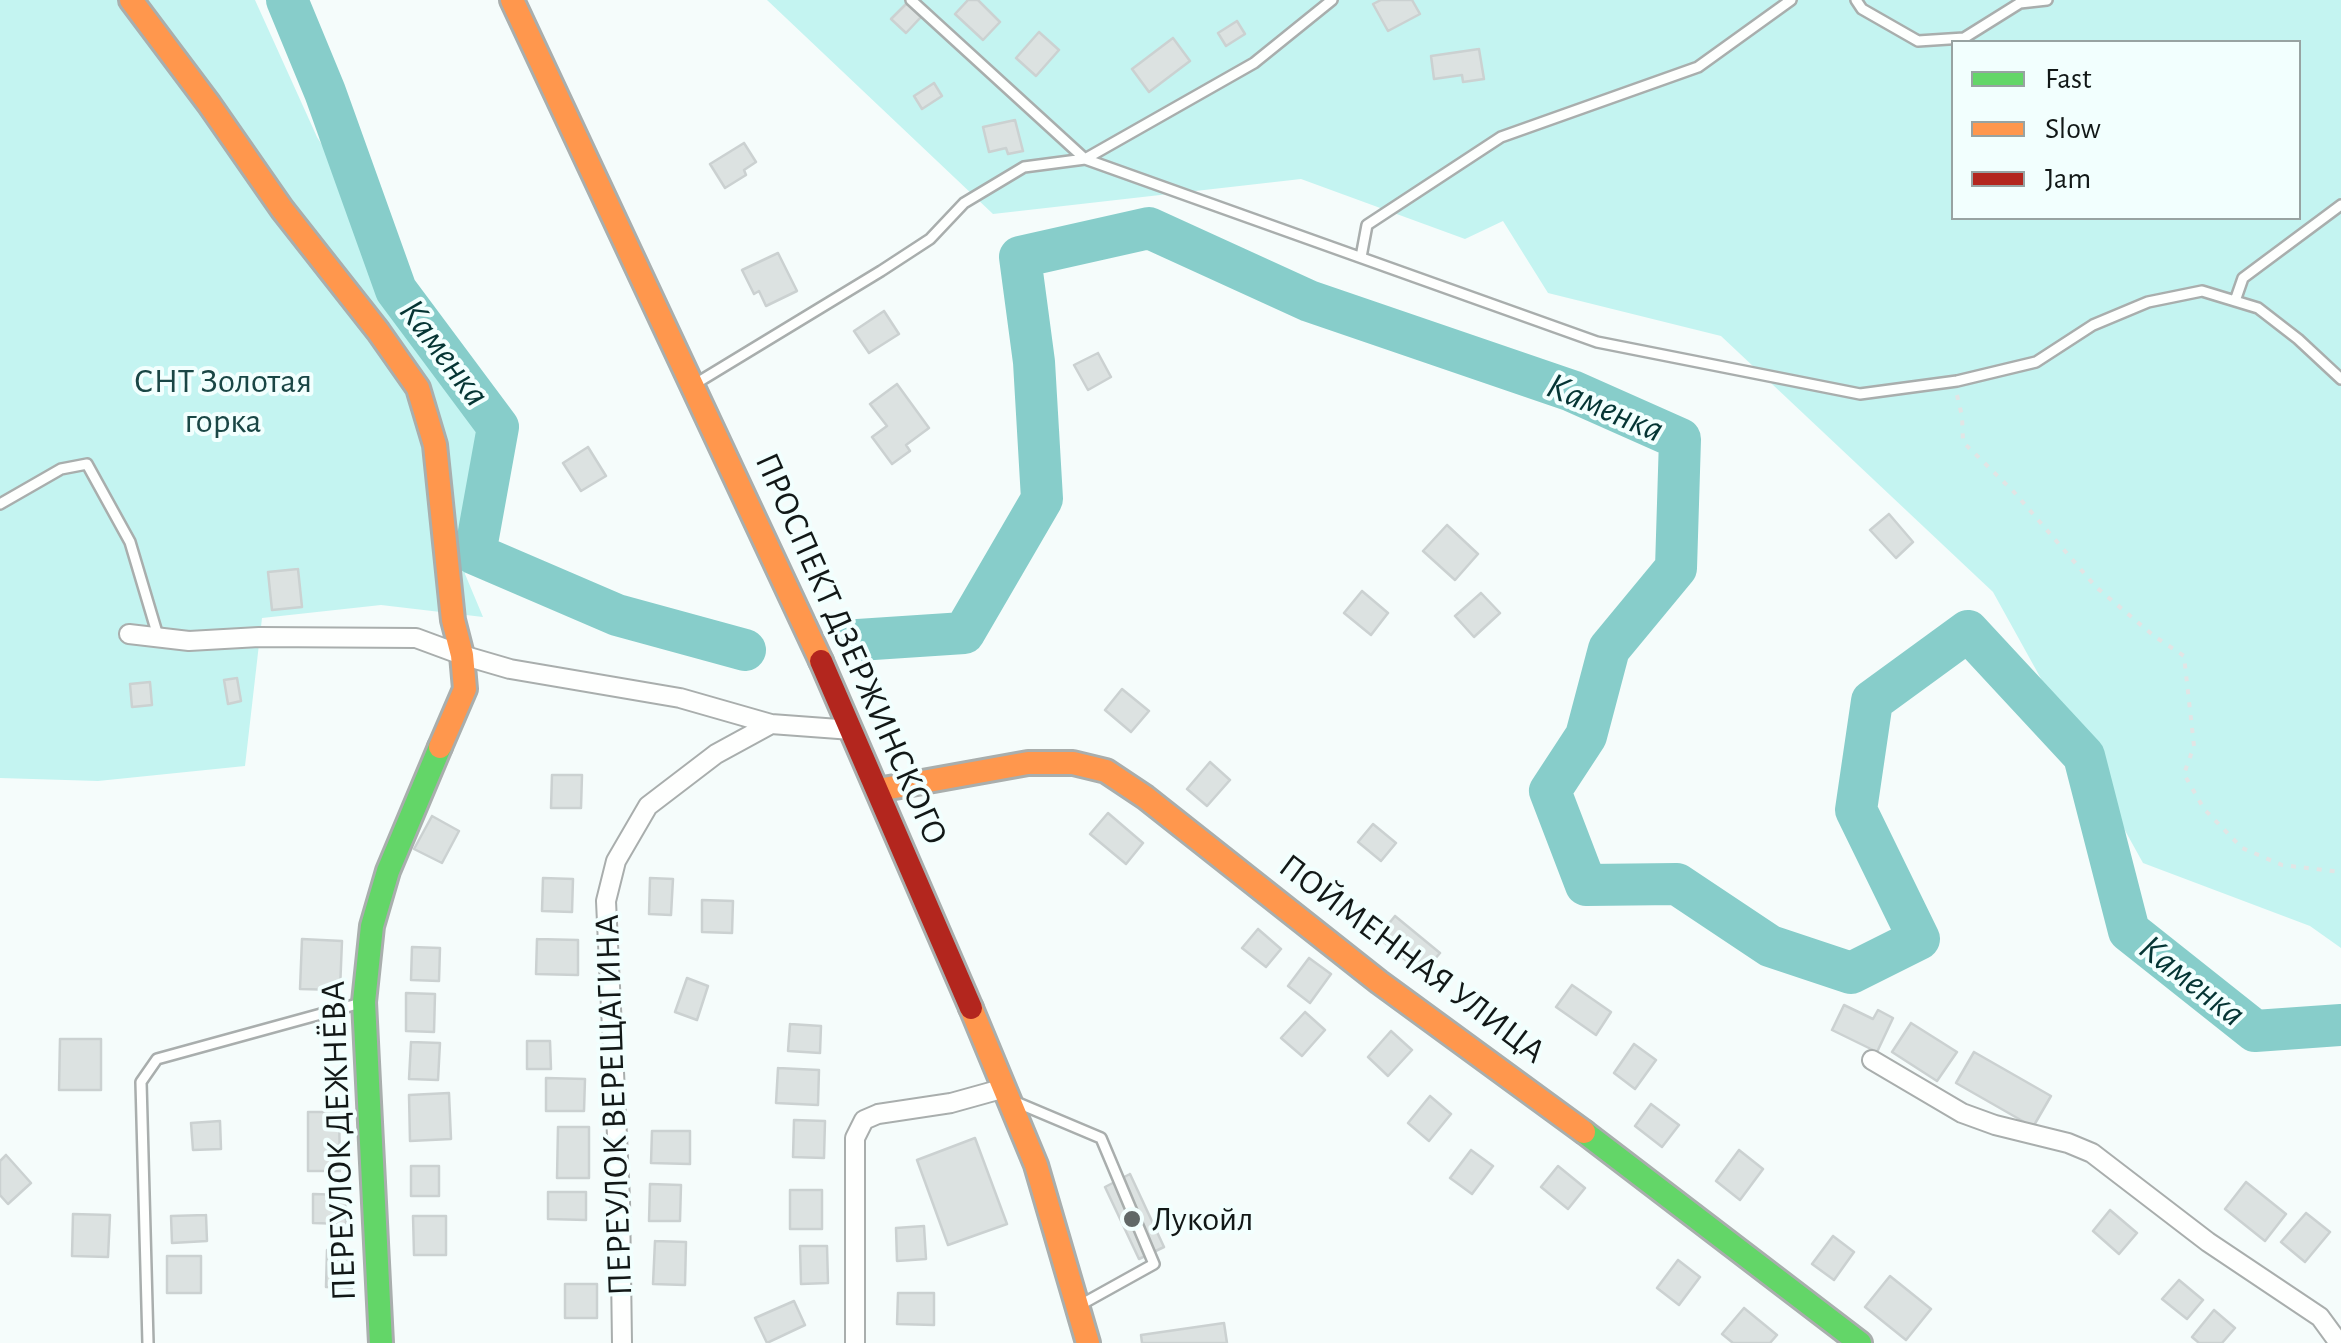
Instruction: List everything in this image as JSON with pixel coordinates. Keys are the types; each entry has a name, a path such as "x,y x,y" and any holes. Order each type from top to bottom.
{"street":[{"name":"ПЕРЕУЛОК ДЕЖНЁВА","path":"131,0 418,388 434,444 464,689 388,870 372,926 364,1002 380,1343"},
{"name":"ПРОСПЕКТ ДЗЕРЖИНСКОГО","path":"512,0 878,790 1036,1165 1088,1343"},
{"path":"129,634 189,641 259,637 416,638 510,669 680,698 770,724 852,730"},
{"name":"ПЕРЕУЛОК ВЕРЕЩАГИНА","path":"622,1343 620,1200 606,901 616,861 648,806 716,754 770,724"},
{"name":"ПОЙМЕННАЯ УЛИЦА","path":"878,790 1028,763 1073,763 1106,771 1860,1343"},
{"path":"1872,1060 1962,1113 2092,1152 2208,1242 2320,1317 2339,1343"},
{"path":"855,1343 855,1138 864,1120 878,1114 1008,1094"}],"lane":[{"path":"911,0 1085,159 1597,342 1860,394 1956,381 2036,362 2093,325 2148,302 2202,291 2258,308 2341,379"},
{"path":"693,385 914,250 964,203 1024,166 1085,159 1254,64 1332,0"},
{"path":"1361,258 1367,225 1501,137 1698,67 1791,0"},
{"path":"1856,0 1862,10 1918,41 1964,38 2020,3 2047,0"},
{"path":"2234,301 2243,278 2341,205"},
{"path":"0,504 61,469 88,464 130,542 158,636"},
{"path":"148,1343 141,1082 156,1059 364,1002"},
{"path":"1008,1094 1101,1138 1154,1264 1079,1306"}],"path":[{"path":"1956,381 1963,442 2014,492 2096,587 2184,656 2194,746 2184,774 2204,809 2242,848 2282,865 2341,872"}],"green space":[{"name":"СНТ Золотая горка","path":"0,0 255,0 317,137 504,432 465,574 483,617 381,605 262,618 245,766 98,781 0,778"},
{"path":"767,0 2341,0 2341,948 2310,926 2143,863 1993,592 1721,336 1548,293 1503,221 1465,239 1301,179 993,214"}],"building":[{"path":"968,0 978,0 1000,22 983,40 955,14"},
{"path":"1381,0 1412,0 1420,14 1388,31 1373,4"},
{"path":"907,3 921,17 906,33 891,19"},
{"path":"1237,21 1245,34 1226,46 1218,33"},
{"path":"1039,32 1059,50 1036,76 1016,58"},
{"path":"1173,38 1190,61 1149,92 1132,69"},
{"path":"1479,49 1484,79 1463,82 1462,75 1434,79 1431,56"},
{"path":"934,83 942,96 922,109 914,96"},
{"path":"1015,120 1023,151 1008,154 1006,148 989,152 983,127"},
{"path":"744,143 756,162 744,170 746,175 725,188 710,164"},
{"path":"778,253 797,291 766,306 759,291 754,294 742,270"},
{"path":"884,311 899,334 869,353 854,331"},
{"path":"1098,353 1111,377 1088,390 1074,365"},
{"path":"897,384 929,428 906,445 910,451 892,464 872,437 887,426 870,404"},
{"path":"588,447 606,476 581,491 563,463"},
{"path":"1889,514 1913,542 1896,558 1870,530"},
{"path":"1447,525 1478,554 1455,580 1423,551"},
{"path":"298,569 302,607 272,610 268,572"},
{"path":"1362,591 1388,613 1371,635 1344,613"},
{"path":"1481,593 1500,613 1474,637 1455,616"},
{"path":"237,678 241,701 228,704 224,680"},
{"path":"150,682 152,705 132,707 130,684"},
{"path":"1122,689 1149,711 1131,732 1105,710"},
{"path":"1210,762 1230,780 1207,806 1187,789"},
{"path":"552,775 582,775 581,808 551,808"},
{"path":"1108,813 1143,843 1126,864 1090,834"},
{"path":"432,816 459,831 442,863 414,849"},
{"path":"1373,824 1396,843 1381,861 1358,842"},
{"path":"543,878 573,879 572,912 542,911"},
{"path":"650,878 673,879 671,915 649,914"},
{"path":"702,900 733,901 732,933 702,932"},
{"path":"1395,916 1440,953 1422,974 1378,937"},
{"path":"1258,929 1281,949 1266,967 1242,948"},
{"path":"302,939 342,941 340,990 300,989"},
{"path":"537,939 578,940 578,975 536,974"},
{"path":"412,947 440,948 439,981 411,980"},
{"path":"1309,958 1331,974 1310,1003 1288,986"},
{"path":"687,978 708,986 697,1020 675,1012"},
{"path":"1572,985 1611,1012 1596,1035 1556,1007"},
{"path":"406,993 435,994 434,1032 406,1031"},
{"path":"1844,1005 1873,1019 1878,1010 1893,1018 1877,1052 1832,1030"},
{"path":"1305,1012 1325,1030 1302,1056 1281,1038"},
{"path":"1911,1023 1957,1052 1937,1081 1892,1052"},
{"path":"790,1024 821,1026 820,1053 788,1051"},
{"path":"1391,1031 1412,1050 1388,1076 1368,1057"},
{"path":"60,1039 101,1039 101,1090 59,1090"},
{"path":"527,1041 550,1041 551,1069 527,1069"},
{"path":"411,1042 440,1043 438,1080 409,1079"},
{"path":"1634,1044 1656,1060 1635,1089 1614,1073"},
{"path":"1974,1052 2051,1096 2033,1127 1956,1083"},
{"path":"778,1068 819,1070 818,1105 776,1103"},
{"path":"546,1078 585,1079 584,1111 546,1111"},
{"path":"449,1093 451,1139 410,1141 409,1095"},
{"path":"1430,1096 1451,1114 1429,1141 1408,1123"},
{"path":"1651,1104 1679,1125 1662,1147 1635,1126"},
{"path":"308,1112 339,1112 340,1171 308,1171"},
{"path":"794,1120 825,1121 824,1158 793,1157"},
{"path":"220,1121 221,1149 193,1150 191,1123"},
{"path":"558,1127 589,1127 589,1178 557,1178"},
{"path":"652,1131 690,1131 690,1164 651,1163"},
{"path":"975,1138 1007,1224 948,1245 917,1160"},
{"path":"1471,1150 1493,1166 1472,1194 1450,1178"},
{"path":"1739,1150 1763,1169 1740,1200 1716,1181"},
{"path":"6,1155 31,1183 8,1204 0,1195 0,1161"},
{"path":"411,1166 439,1166 439,1196 411,1196"},
{"path":"1558,1166 1585,1188 1568,1209 1541,1187"},
{"path":"1130,1174 1164,1247 1139,1259 1105,1187"},
{"path":"2246,1182 2286,1214 2265,1241 2225,1209"},
{"path":"650,1184 681,1185 680,1221 649,1221"},
{"path":"790,1190 822,1190 822,1229 790,1229"},
{"path":"548,1192 586,1192 586,1220 548,1219"},
{"path":"313,1194 346,1195 346,1224 313,1223"},
{"path":"2110,1210 2137,1233 2119,1254 2093,1231"},
{"path":"2306,1213 2330,1232 2305,1262 2281,1242"},
{"path":"73,1214 110,1215 108,1257 72,1256"},
{"path":"206,1215 207,1241 172,1243 171,1216"},
{"path":"413,1216 446,1216 446,1255 414,1255"},
{"path":"924,1226 926,1259 897,1261 896,1228"},
{"path":"1833,1236 1854,1252 1834,1280 1812,1264"},
{"path":"655,1241 686,1242 685,1285 653,1284"},
{"path":"800,1246 827,1246 828,1283 801,1284"},
{"path":"327,1250 353,1251 352,1288 326,1287"},
{"path":"167,1256 201,1256 201,1293 167,1293"},
{"path":"1678,1260 1700,1277 1679,1305 1657,1288"},
{"path":"1890,1276 1931,1309 1906,1340 1865,1307"},
{"path":"2179,1280 2203,1300 2187,1319 2162,1299"},
{"path":"565,1284 597,1284 597,1318 565,1318"},
{"path":"898,1293 934,1293 934,1325 897,1324"},
{"path":"794,1301 805,1325 767,1343 755,1318"},
{"path":"1744,1308 1777,1335 1770,1343 1733,1343 1722,1334"},
{"path":"2214,1310 2235,1328 2222,1343 2199,1343 2192,1337"},
{"path":"1224,1323 1227,1343 1142,1343 1141,1335"}],"waterway":[{"name":"Каменка","path":"287,0 325,92 396,290 498,427 475,554 617,615 745,650"},
{"name":"Каменка","path":"858,640 964,633 1042,499 1034,362 1020,257 1149,228 1309,301 1572,391 1680,439 1676,568 1609,649 1586,736 1550,791 1586,885 1677,884 1770,946 1851,973 1919,939 1856,810 1872,701 1968,631 2084,756 2129,931 2255,1031 2341,1025"}],"traffic: fast":[{"path":"381,1343 364,1002 372,926 388,871 440,747"},
{"path":"1584,1132 1860,1343"}],"traffic: slow":[{"path":"131,0 418,388 435,445 453,620 465,689 440,747"},
{"path":"512,0 821,661"},
{"path":"878,790 1028,763 1073,763 1106,771 1145,797 1379,982 1584,1132"},
{"path":"971,1008 1036,1165 1088,1343"}],"traffic: jam":[{"path":"821,661 971,1008"}],"place":[{"name":"Лукойл","path":"1132,1219"}]}
